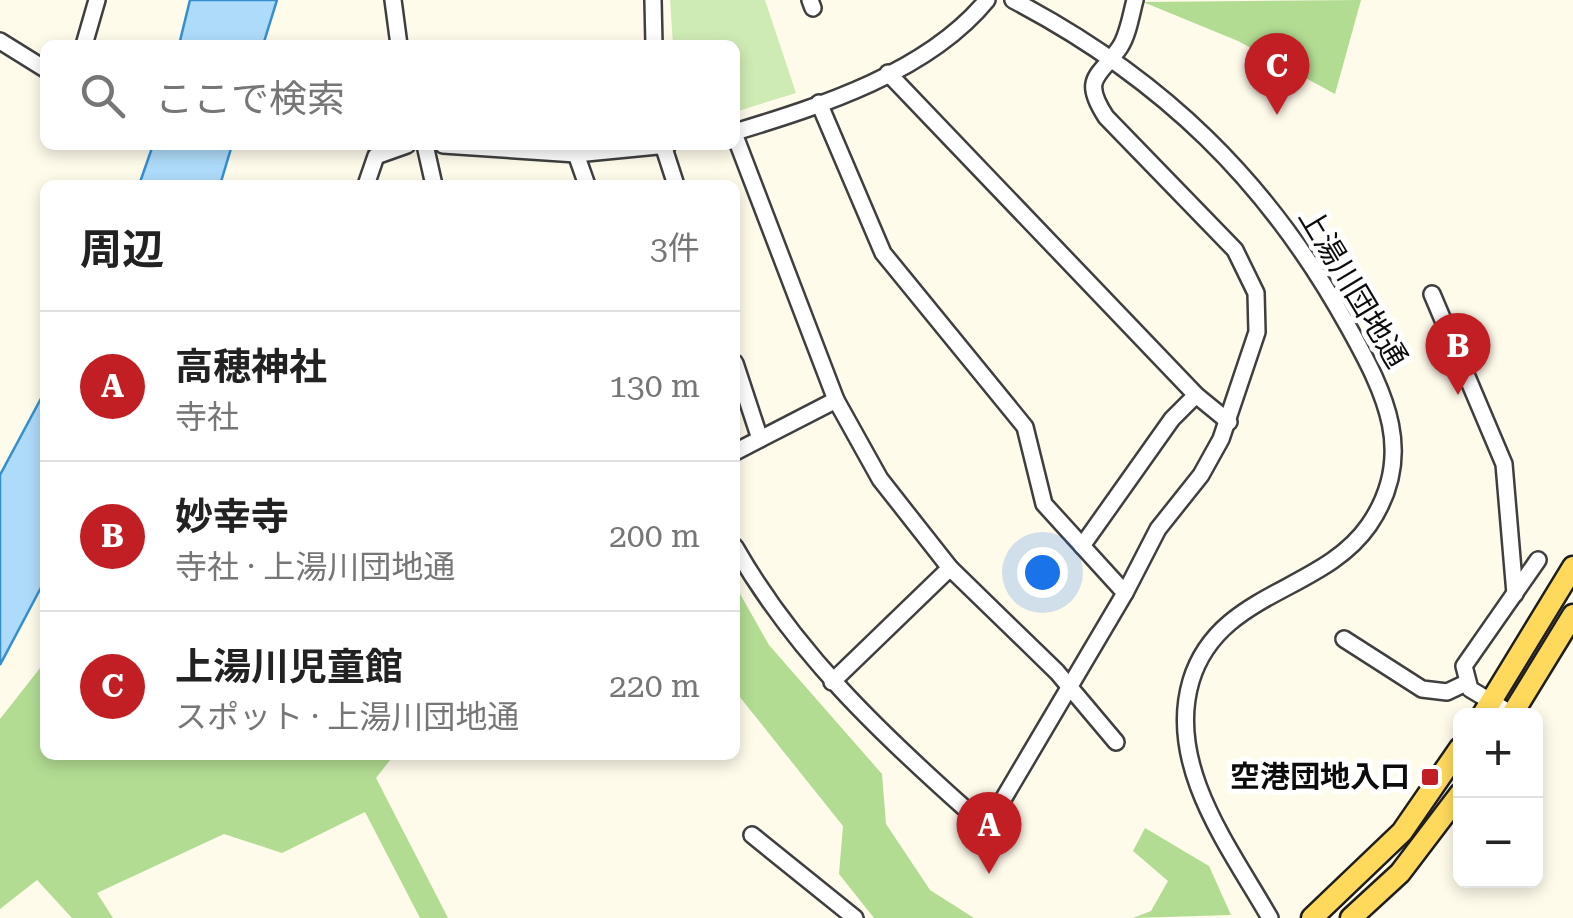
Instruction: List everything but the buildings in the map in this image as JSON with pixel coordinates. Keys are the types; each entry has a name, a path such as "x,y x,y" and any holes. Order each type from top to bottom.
{"main road":[{"path":"1487,708 1573,567"},
{"path":"1516,708 1573,615"},
{"path":"1312,918 1368,869 1402,832 1453,758"},
{"path":"1351,918 1400,873 1457,798"}],"street":[{"path":"85,40 97,0"},
{"path":"393,0 398,40"},
{"path":"652,0 654,40"},
{"path":"740,132 888,73 945,39 986,0"},
{"name":"上湯川団地通","path":"1012,0 1111,57 1190,122 1283,221 1322,278 1381,386 1394,430 1392,477 1364,532 1338,556 1232,618 1202,657 1190,684 1185,729 1194,775 1270,918"},
{"path":"740,554 795,640 832,682 887,739 980,817 991,816 1125,594 1158,529 1201,474 1229,422 1257,332 1256,292 1226,238 1102,110 1094,78 1098,68 1122,46 1135,0"},
{"path":"0,41 40,66"},
{"path":"888,73 1196,396 1229,422"},
{"path":"820,103 883,253 1025,427 1038,494 1125,594"},
{"path":"740,147 836,400 908,520 1116,742"},
{"path":"368,180 376,156 393,150"},
{"path":"425,150 433,180"},
{"path":"517,150 576,154 616,150"},
{"path":"666,150 675,180"},
{"path":"576,154 585,180"},
{"path":"1432,294 1504,464 1514,594"},
{"path":"740,378 760,439"},
{"path":"1082,546 1172,419 1196,396"},
{"path":"740,449 836,400"},
{"path":"1485,708 1466,683 1464,666 1538,560"},
{"path":"832,682 950,568"},
{"path":"1344,639 1422,689 1447,692 1466,683"},
{"path":"752,834 855,918"}],"green space":[{"path":"670,0 765,0 796,93 740,110 740,40 673,40"},
{"path":"1361,0 1335,94 1238,41 1143,2"},
{"path":"740,594 769,645 882,774 886,824 930,890 974,918 874,918 839,874 843,826 740,697"},
{"path":"40,668 40,760 390,760 376,778 448,918 420,918 365,812 282,853 224,834 97,893 113,918 72,918 37,880 0,909 0,719"},
{"path":"1145,828 1209,866 1231,915 1133,918 1151,911 1168,881 1133,851"}],"water":[{"path":"190,0 277,0 265,40 180,40"},
{"path":"151,150 230,150 222,180 141,180"},
{"path":"40,400 40,589 0,665 0,475"}],"place":[{"name":"上湯川児童館","path":"1277,115"},
{"name":"妙幸寺","path":"1458,395"},
{"name":"空港団地入口","path":"1430,777"},
{"name":"高穂神社","path":"989,874"}]}
